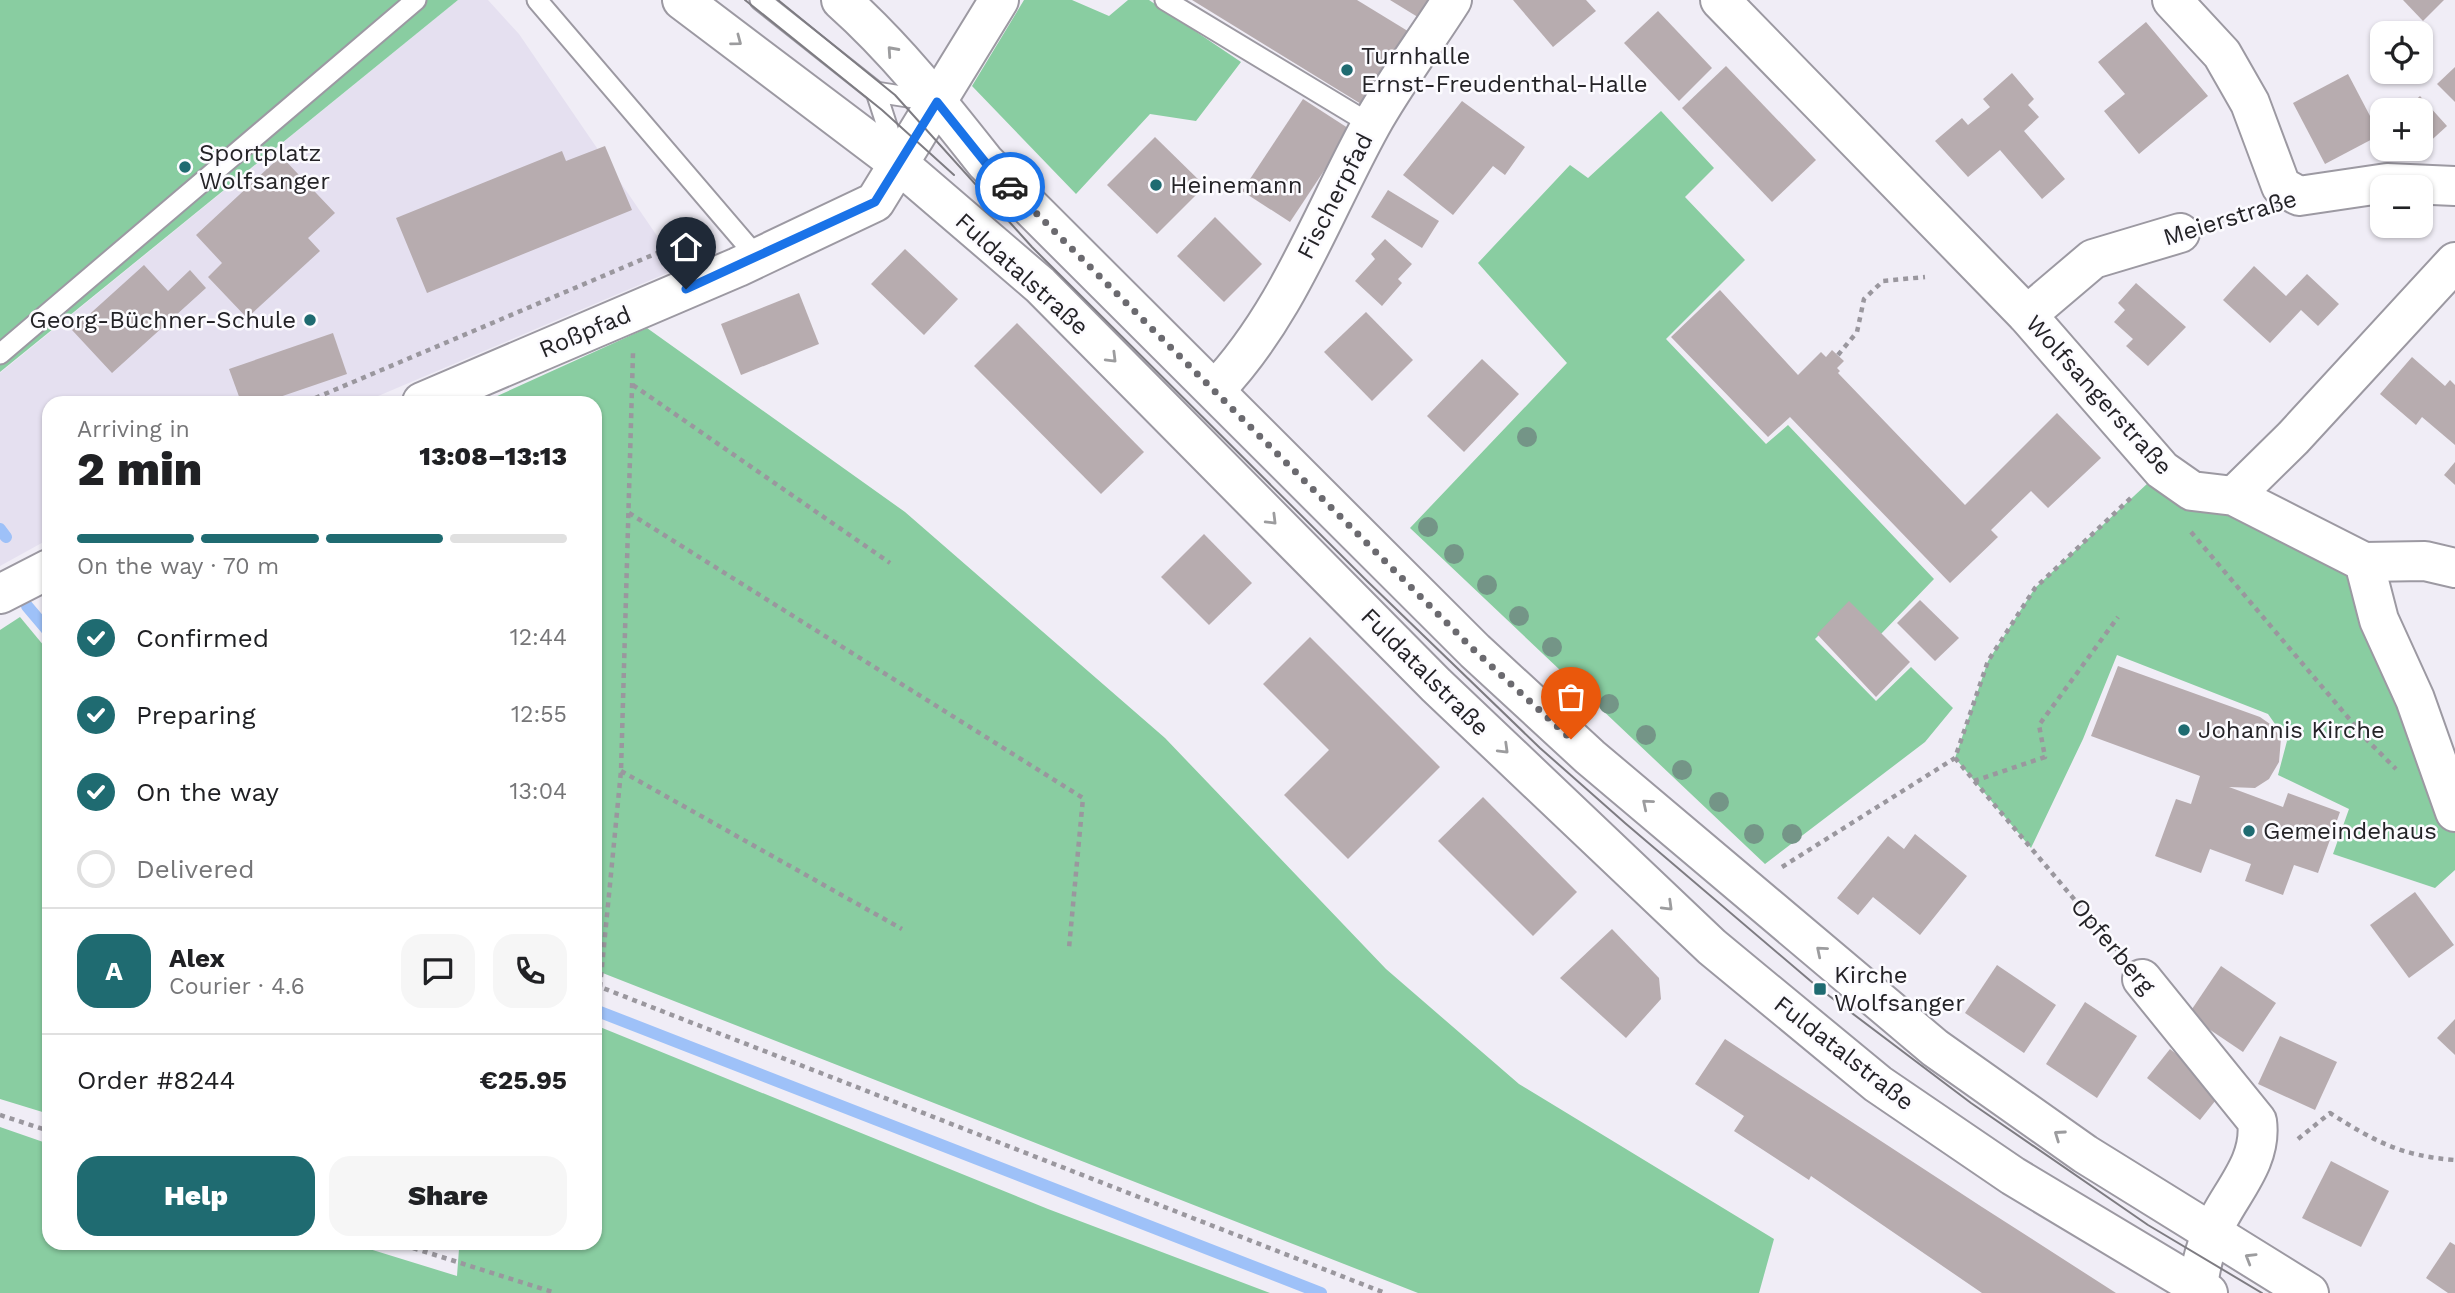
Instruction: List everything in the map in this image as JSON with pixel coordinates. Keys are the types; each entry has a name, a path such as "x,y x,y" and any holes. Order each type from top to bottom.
{"main road":[{"name":"Fuldatalstraße","path":"682,0 899,164 1040,285 1436,685 1712,947 1878,1084 2013,1176 2201,1291"},
{"name":"Fuldatalstraße","path":"841,0 866,23 937,102 985,162 1475,651 1601,765 1935,1048 2085,1154 2211,1235 2309,1293"},
{"name":"Roßpfad","path":"436,396 757,257 875,202 999,0"},
{"name":"Fischerpfad","path":"1215,390 1237,367 1310,250 1372,125 1452,0"},
{"name":"Wolfsangerstraße","path":"1720,0 2027,315 2162,470 2192,491 2234,496 2364,562"},
{"path":"2172,0 2222,54 2250,103 2281,186 2299,196"},
{"name":"Meierstraße","path":"2299,196 2387,183 2455,186"},
{"name":"Meierstraße","path":"2027,315 2093,259 2180,233"},
{"path":"2234,496 2292,438 2455,262"},
{"path":"2455,568 2425,561 2364,562 2379,620 2416,699 2455,813"},
{"path":"0,594 42,573"},
{"name":"Opferberg","path":"2142,979 2257,1121 2260,1140"},
{"path":"2201,1291 2211,1235 2247,1171 2260,1140"}],"lane":[{"path":"0,354 416,0"},
{"path":"537,0 757,257"},
{"path":"760,0 876,92 937,102"},
{"path":"1165,0 1372,125"},
{"path":"876,92 899,164"}],"path":[{"name":"Meierstraße","path":"2180,233 2299,196"},
{"path":"1838,355 1857,332 1864,299 1883,281 1925,277"},
{"path":"602,949 621,771 635,310"},
{"path":"632,385 890,563"},
{"path":"1777,870 1955,758 1988,661 2035,588 2162,470"},
{"path":"629,513 1083,798 1069,948"},
{"path":"2194,538 2368,741 2397,770"},
{"path":"1974,781 2045,757 2039,725 2118,617"},
{"name":"Opferberg","path":"1955,758 2142,979"},
{"path":"621,771 902,929"},
{"path":"602,988 1385,1293"},
{"path":"2260,1140 2294,1142 2330,1113 2379,1144 2426,1158 2455,1160"},
{"path":"0,1115 42,1129"},
{"path":"419,1250 556,1293"}],"shaded area":[{"name":"Georg-Büchner-Schule","path":"458,0 488,0 519,34 679,268 378,396 42,396 42,543 0,566 0,373"}],"green space":[{"path":"0,0 458,0 0,372"},
{"path":"1024,0 1072,0 1109,16 1128,0 1149,0 1241,62 1196,121 1150,114 1076,194 972,86"},
{"path":"1661,111 1714,168 1685,197 1745,260 1666,339 1766,444 1788,425 1934,579 1880,635 1849,605 1815,639 1876,701 1911,667 1953,708 1925,742 1765,864 1410,528 1567,363 1478,263 1570,165 1588,178"},
{"path":"647,328 905,512 1165,738 1386,969 1519,1084 1774,1239 1759,1293 1418,1293 602,973 602,396 497,396"},
{"path":"2162,470 2364,562 2455,807 2455,870 2435,888 2333,854 2349,809 2278,775 2287,741 2268,714 2117,655 2083,739 2031,848 1955,758 1988,661 2035,588"},
{"path":"20,617 42,644 42,1112 0,1099 0,630"},
{"path":"602,1028 1048,1209 1270,1293 0,1293 0,1127 42,1142 42,1250 373,1250 457,1276 459,1250 602,1250"}],"building":[{"name":"Turnhalle Ernst‐Freudenthal‐Halle","path":"1192,0 1357,0 1411,33 1366,107"},
{"path":"1390,0 1433,0 1421,19"},
{"path":"1513,0 1586,0 1596,11 1553,47"},
{"path":"2403,0 2444,0 2423,21"},
{"path":"1658,11 1712,68 1679,101 1624,43"},
{"path":"2146,22 2208,96 2139,154 2104,111 2125,94 2098,62"},
{"path":"1726,66 1816,160 1772,202 1682,108"},
{"path":"2455,67 2455,102 2437,84"},
{"path":"2012,73 2034,99 2028,105 2039,117 2024,131 2065,179 2042,199 2000,150 1968,177 1935,141 1962,118 1968,125 1990,107 1983,99"},
{"path":"2348,74 2370,116 2370,140 2325,164 2293,103"},
{"path":"1303,99 1351,130 1290,222 1242,191"},
{"path":"1462,101 1525,147 1505,175 1493,166 1453,215 1403,175"},
{"path":"2433,110 2447,126 2433,139"},
{"path":"1155,137 1205,186 1157,234 1107,185"},
{"path":"605,146 632,210 427,293 396,218 562,151 566,161"},
{"path":"281,156 335,213 308,238 320,251 247,318 208,277 222,263 196,235"},
{"path":"1388,190 1439,221 1422,248 1371,217"},
{"path":"1215,217 1262,264 1224,302 1177,256"},
{"path":"1385,239 1412,264 1398,279 1402,283 1382,306 1355,281 1375,259 1371,254"},
{"path":"905,249 958,299 924,335 871,284"},
{"path":"144,265 168,291 190,270 206,288 112,373 72,330"},
{"path":"2254,266 2286,296 2307,274 2339,304 2318,326 2301,310 2270,343 2223,300"},
{"path":"2136,283 2186,327 2148,366 2126,346 2133,339 2114,322 2125,310 2118,303"},
{"path":"1720,290 1798,375 1821,352 1826,357 1832,350 1844,361 1837,368 1840,371 1838,373 1965,505 2057,413 2101,458 2048,508 2031,491 1991,530 1998,537 1950,583 1790,417 1768,437 1671,337"},
{"path":"799,293 819,344 741,375 721,324"},
{"path":"1366,312 1413,360 1372,401 1324,352"},
{"path":"1017,323 1144,452 1101,494 974,366"},
{"path":"333,333 347,374 283,396 239,396 229,369"},
{"path":"2412,357 2445,386 2450,380 2455,385 2455,445 2422,417 2416,425 2380,394"},
{"path":"1482,359 1519,394 1464,452 1427,416"},
{"path":"2455,462 2455,485 2444,475"},
{"path":"1204,534 1252,583 1209,625 1161,577"},
{"path":"1920,600 1959,638 1935,661 1897,623"},
{"path":"1849,601 1910,662 1876,697 1817,634"},
{"path":"1310,637 1440,767 1348,859 1284,795 1329,750 1263,684"},
{"path":"2118,666 2260,717 2270,724 2281,738 2279,762 2269,779 2255,788 2229,787 2283,807 2288,793 2340,812 2318,873 2294,865 2283,895 2245,881 2251,864 2210,849 2201,873 2155,856 2176,799 2191,804 2200,776 2091,736"},
{"path":"1483,797 1577,892 1533,936 1438,841"},
{"path":"1915,834 1967,876 1920,935 1873,897 1858,915 1837,898 1888,836 1904,849"},
{"path":"2415,892 2454,945 2409,978 2370,925"},
{"path":"1612,929 1659,978 1661,999 1626,1038 1560,978"},
{"path":"1997,965 2056,1005 2024,1053 1965,1013"},
{"path":"2221,966 2276,1003 2243,1052 2188,1015"},
{"path":"2085,1002 2137,1036 2097,1098 2046,1064"},
{"path":"2455,1019 2455,1055 2437,1038"},
{"path":"2280,1036 2337,1062 2315,1110 2258,1084"},
{"path":"1725,1039 2116,1293 1982,1293 1811,1176 1809,1180 1734,1131 1744,1116 1695,1084"},
{"path":"2170,1049 2223,1091 2200,1120 2147,1078"},
{"path":"2331,1161 2389,1191 2361,1247 2302,1218"},
{"path":"2450,1242 2455,1245 2455,1293 2448,1293 2426,1278"}],"waterway":[{"path":"0,529 6,537"},
{"path":"27,606 42,624"},
{"path":"602,1013 1321,1293"}],"tram line":[{"path":"745,0 882,110 954,175"},
{"path":"778,0 895,95 1032,247 1367,581 1540,748 1625,823 1820,989 1971,1103 2148,1225 2262,1293"}],"way so far":[{"path":"1010,187 1475,651 1571,739"}],"place":[{"name":"Turnhalle Ernst‐Freudenthal‐Halle","path":"1347,70"},
{"name":"Sportplatz Wolfsanger","path":"185,167"},
{"name":"Heinemann","path":"1156,185"},
{"name":"Georg-Büchner-Schule","path":"310,320"},
{"name":"Johannis Kirche","path":"2184,730"},
{"name":"Gemeindehaus","path":"2249,831"},
{"name":"Kirche Wolfsanger","path":"1820,989"}],"route":[{"path":"686,289 875,202 937,102 985,162 1010,187"}]}
